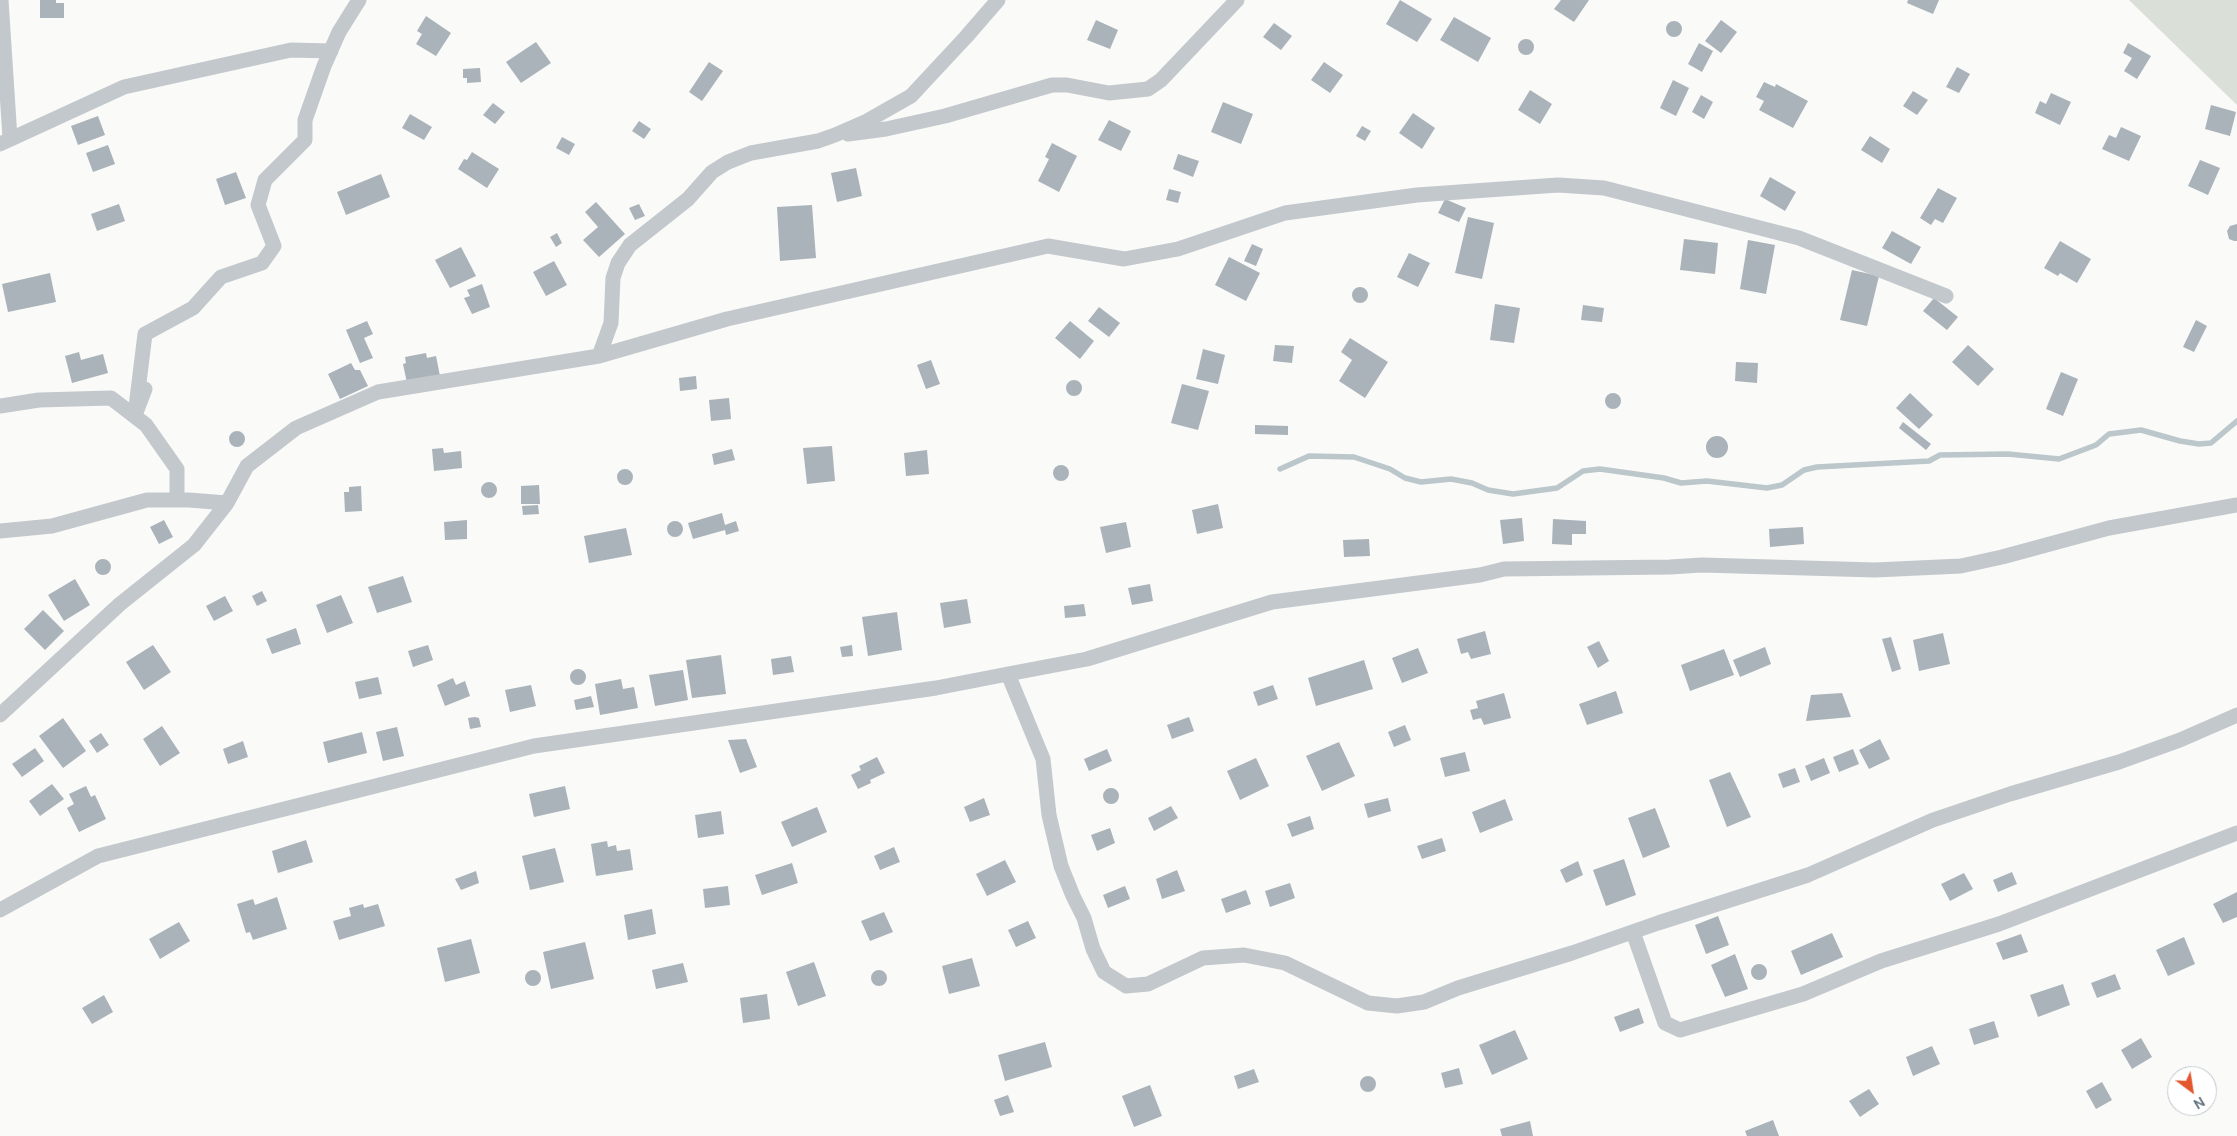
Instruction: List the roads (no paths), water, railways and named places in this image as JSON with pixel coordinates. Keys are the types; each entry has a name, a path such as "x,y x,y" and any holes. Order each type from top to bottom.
{"street":[{"path":"2,0 5,141 124,87 291,50 331,51"},
{"path":"134,416 146,334 193,308 221,277 262,263 274,246 258,205 265,180 305,140 305,120 331,51 340,32 360,0"},
{"path":"599,356 611,323 613,278 618,263 630,246 688,199 712,172 728,162 752,153 818,141 835,135 867,121 911,96 966,38 998,0"},
{"path":"835,135 914,124 990,105 1052,85 1068,85 1109,93 1148,89 1161,80 1238,0"},
{"path":"0,715 120,604 194,545 227,503 247,466 296,428 378,392 599,356 728,319 1048,246 1124,259 1178,249 1285,213 1417,195 1558,185 1604,188 1799,238 1946,296"},
{"path":"134,416 145,389"},
{"path":"0,406 39,400 112,398 146,425 177,469 177,500"},
{"path":"0,531 52,526 146,500 227,503"},
{"path":"0,910 98,856 534,746 926,690 1087,659 1272,602 1480,575 1504,569 1670,568 1712,565 1875,570 1961,566 2002,558 2109,528 2237,505"},
{"path":"1008,674 1043,759 1049,815 1061,866 1084,918 1093,949 1104,972 1126,986 1148,984 1203,958 1244,955 1285,963 1368,1003 1397,1006 1424,1002 1458,988 1808,875 1933,820 2010,794 2119,762 2180,740 2237,715"},
{"path":"1633,932 1665,1023 1680,1030 1803,994 1881,962 1999,924 2237,833"}],"waterway":[{"path":"1280,469 1309,456 1354,457 1390,469 1405,478 1421,482 1451,479 1472,483 1488,490 1513,494 1557,488 1583,471 1600,469 1664,478 1681,483 1707,481 1767,488 1782,485 1804,470 1817,467 1929,461 1940,455 2008,454 2059,459 2096,445 2109,434 2141,430 2180,441 2199,444 2211,443 2237,421"}]}
